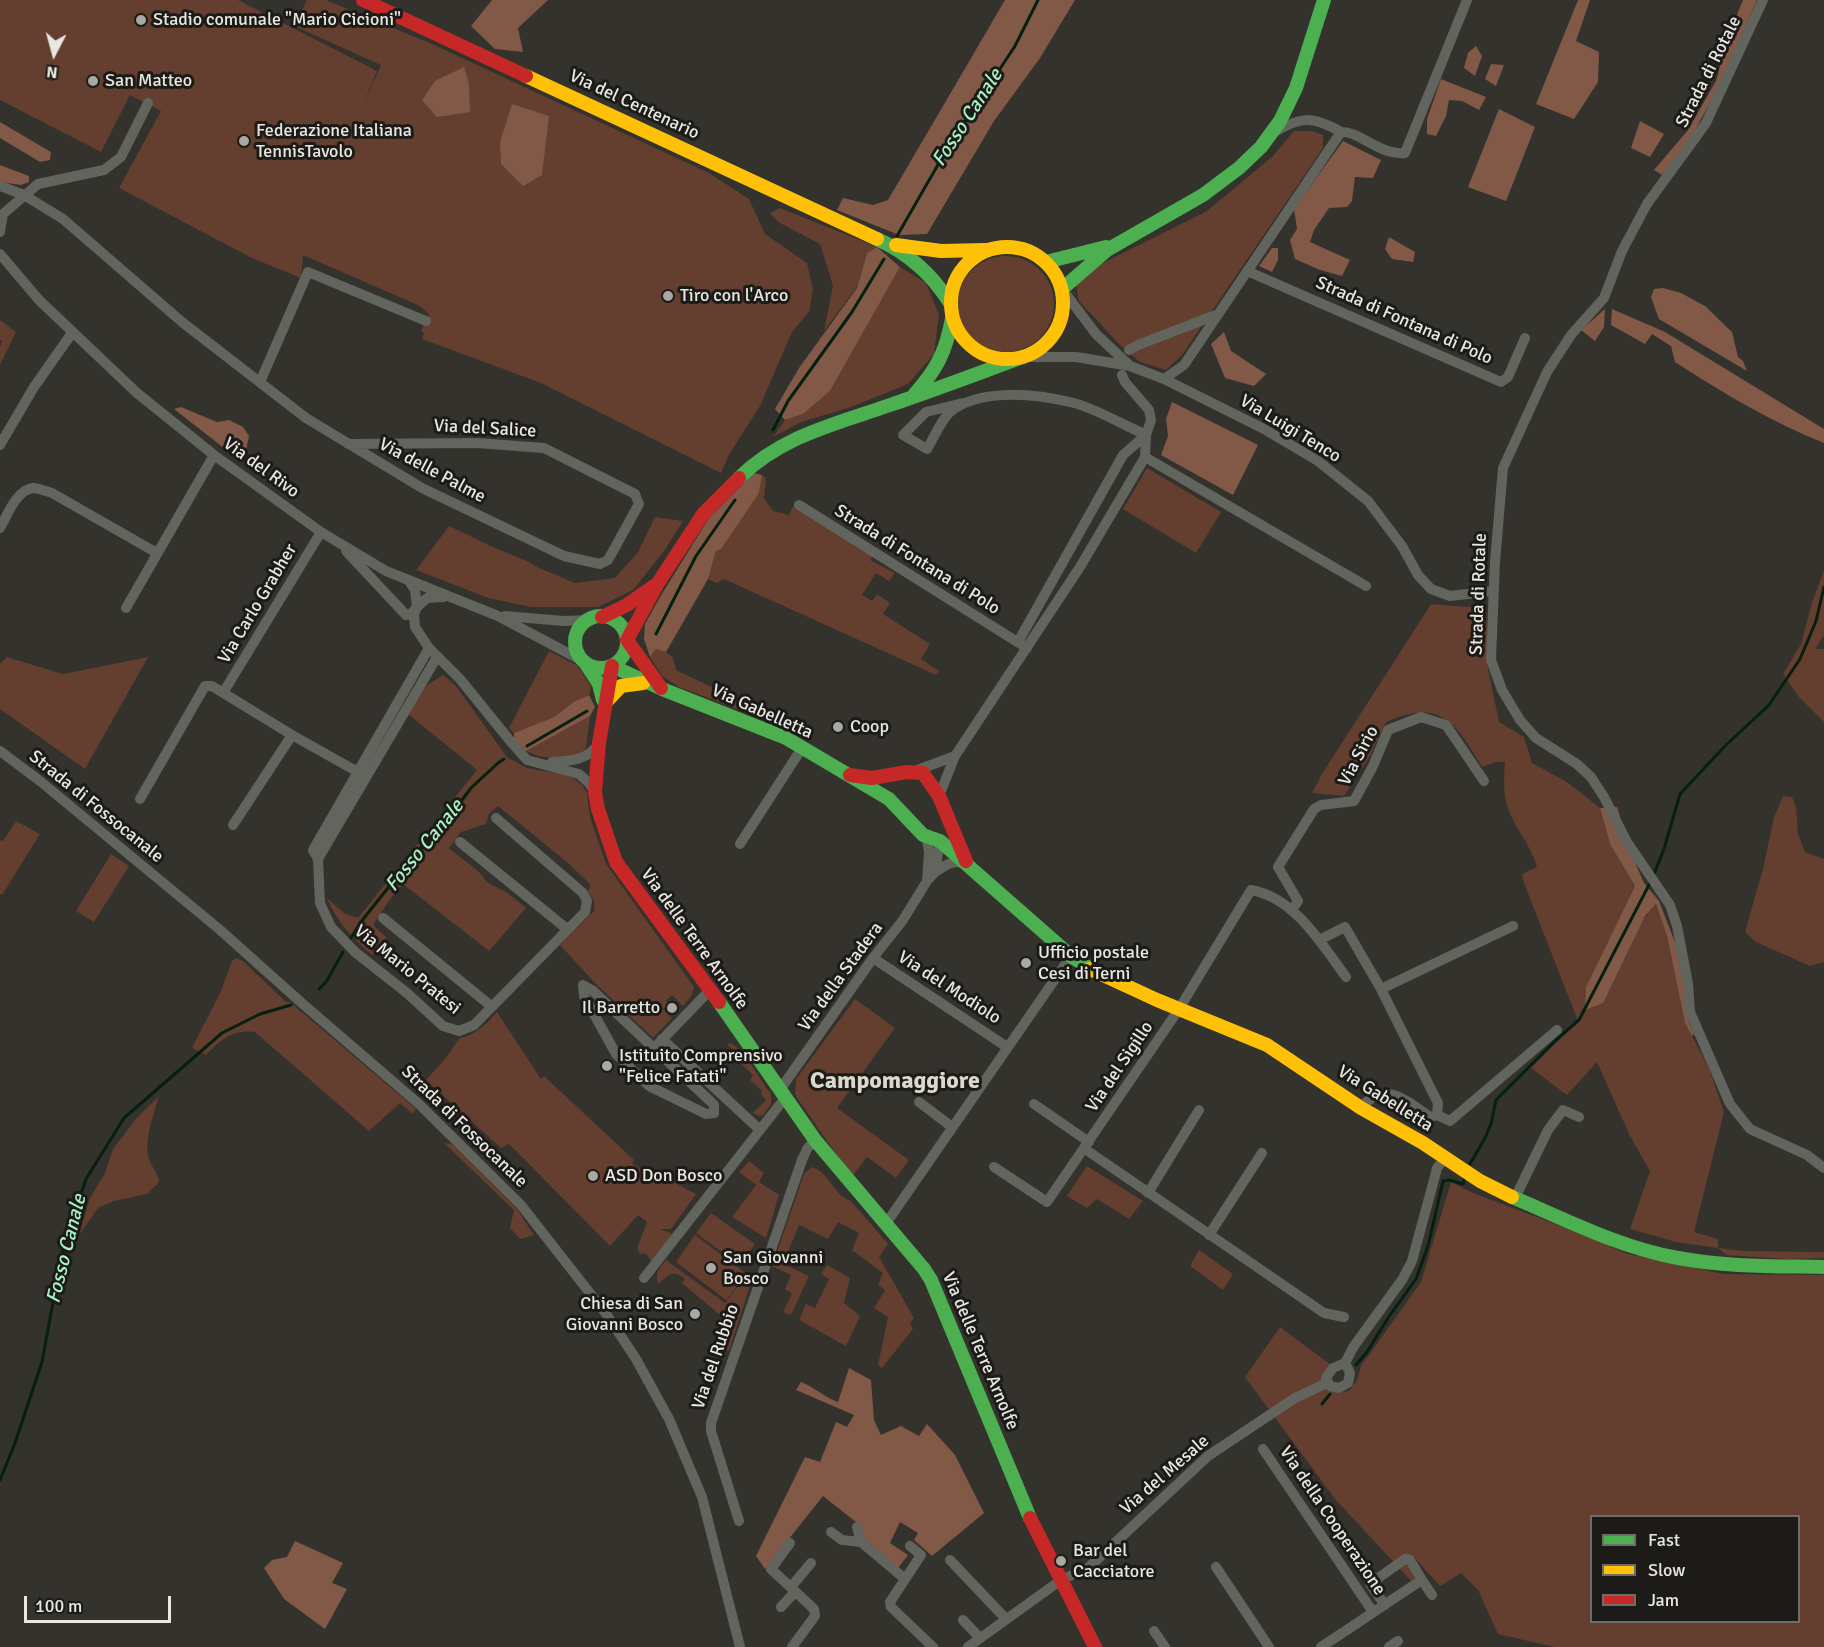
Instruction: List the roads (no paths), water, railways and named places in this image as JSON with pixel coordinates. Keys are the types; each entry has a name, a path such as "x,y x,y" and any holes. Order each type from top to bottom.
{"street":[{"name":"Via del Centenario","path":"363,0 888,244 920,264 941,288 950,303"},
{"path":"1271,135 1303,69 1324,0"},
{"path":"1062,290 1084,267 1114,245 1179,210 1221,183 1271,135 1293,121 1324,122 1371,145 1395,154 1405,153 1467,0"},
{"name":"Strada di Rotale","path":"1763,0 1706,123 1647,204 1622,251 1604,297 1571,334 1547,372 1503,468 1491,660 1502,690 1520,720 1536,738 1577,764 1591,777 1627,842 1670,905 1677,926 1688,984 1690,1012 1730,1104 1750,1129 1807,1155 1824,1168"},
{"path":"0,232 2,214 38,184 105,170 121,157 148,103"},
{"path":"1164,379 1184,365 1341,132"},
{"name":"Via delle Palme","path":"0,186 24,195 63,219 182,322 306,418 422,488 564,556 600,564"},
{"name":"Via del Centenario","path":"888,244 941,251 987,250"},
{"path":"1046,262 1114,245"},
{"path":"336,541 406,615 411,614 427,598 451,597 498,616 584,662 599,668 612,666 624,656 627,640 658,583 703,514 728,488 766,455 816,429 888,406 1023,357 1038,350 1051,338 1059,323 1063,306 1062,290 1056,275 1046,262 1033,253 1002,246 987,250 972,258 960,271 953,286 950,303 952,318 946,350 933,373 912,396"},
{"name":"Via del Rivo","path":"0,254 39,300 72,333 138,393 214,455 321,532 386,571 451,597"},
{"name":"Strada di Fontana di Polo","path":"1247,271 1501,382 1508,377 1525,338"},
{"path":"260,382 308,272 426,321"},
{"name":"Via Luigi Tenco","path":"1062,290 1096,334 1130,366"},
{"path":"1129,350 1216,315"},
{"path":"952,318 960,334 972,347 988,356 1005,359 1023,357"},
{"path":"0,446 34,387 72,333"},
{"name":"Via Luigi Tenco","path":"1023,357 1076,357 1130,366 1164,379 1264,429 1318,461 1375,510 1402,546 1418,575 1431,589 1450,596 1494,591"},
{"path":"1022,645 1080,567 1145,457 1146,435 1151,420 1149,410 1125,382 1122,375"},
{"path":"963,403 947,415 927,448 903,435 926,412 980,397 1015,396 1076,403 1146,435"},
{"path":"939,796 955,756 1022,645 1123,455 1146,435"},
{"name":"Via del Salice","path":"348,444 477,443 544,448 635,494 639,504 608,560 600,564"},
{"path":"126,608 214,455"},
{"path":"1145,457 1366,586"},
{"path":"0,528 16,501 25,491 34,488 51,493 157,553"},
{"name":"Strada di Fontana di Polo","path":"799,505 1022,645"},
{"name":"Via Carlo Grabher","path":"140,799 205,686 212,686 223,693 321,532"},
{"path":"407,580 415,590 417,608 414,615 415,627 429,648 460,679 527,760 579,774 595,792"},
{"path":"584,662 577,651 575,642 581,626 627,605 658,583"},
{"path":"498,616 564,621 611,619 625,631 627,640 662,689"},
{"path":"637,622 635,640 642,662"},
{"name":"Via Mario Pratesi","path":"361,773 429,648"},
{"name":"Via Mario Pratesi","path":"437,657 313,850 318,859 320,903 331,927 355,952 407,993 443,1026 459,1031 474,1026 491,1006 500,1000 585,912 587,901 583,893 496,818"},
{"name":"Via delle Terre Arnolfe","path":"584,662 599,684 604,705"},
{"name":"Via delle Terre Arnolfe","path":"612,666 604,705 595,792 598,809 616,862 710,990 815,1140 931,1280 1032,1524 1095,1647"},
{"name":"Via Gabelletta","path":"612,666 662,689 787,739 894,803 934,840 967,863 1071,956 1097,973 1267,1045 1361,1108 1413,1137 1480,1181 1621,1242 1678,1258 1742,1265 1824,1267"},
{"path":"604,705 617,687 630,682 648,683"},
{"path":"223,693 361,773"},
{"name":"Via Sirio","path":"1292,910 1298,901 1278,867 1314,809 1321,805 1354,801 1373,766 1388,730 1421,717 1446,725 1484,781"},
{"path":"233,825 292,735"},
{"path":"538,763 581,759 592,753 599,743"},
{"path":"740,844 802,748"},
{"name":"Strada di Fossocanale","path":"0,751 40,781 219,928 419,1104 521,1205 607,1315 636,1359 669,1419 702,1497 740,1647"},
{"path":"894,803 891,789 894,781 908,772 943,762 955,756"},
{"name":"Via Gabelletta","path":"844,774 865,778 908,772 923,773 939,796 967,863"},
{"path":"931,877 934,840 950,833 952,827"},
{"path":"460,842 567,929"},
{"path":"931,877 948,864 967,863"},
{"name":"Via della Stadera","path":"782,1094 873,958 903,920 931,877"},
{"path":"1179,1009 1251,890 1274,897 1292,910 1319,940 1346,976"},
{"name":"Via Mario Pratesi","path":"383,918 491,1006"},
{"path":"1381,989 1513,926"},
{"path":"1319,940 1345,927 1381,989 1438,1103 1437,1115"},
{"name":"Via del Modiolo","path":"885,1225 1071,956"},
{"name":"Via del Modiolo","path":"873,958 1007,1047"},
{"path":"583,985 592,990 653,1049 714,1105 714,1113 706,1114 649,1086 624,1062 616,1054 584,996 583,985"},
{"path":"653,1049 710,990"},
{"name":"Via del Sigillo","path":"994,1167 1047,1202 1179,1009"},
{"path":"1361,1108 1378,1095 1393,1094 1430,1117 1437,1115 1450,1121 1557,1030"},
{"path":"662,1039 760,1130"},
{"path":"644,1278 760,1130 782,1094"},
{"path":"919,1102 952,1127"},
{"name":"Via del Sigillo","path":"1034,1104 1148,1193 1209,1235 1324,1313 1344,1317"},
{"path":"1148,1193 1199,1110"},
{"path":"1515,1198 1548,1130 1563,1110 1580,1118"},
{"name":"Via del Rubbio","path":"739,1521 711,1431 711,1423 802,1160 807,1149 815,1140"},
{"path":"1209,1235 1262,1153"},
{"name":"Via del Mesale","path":"1327,1383 1326,1378 1329,1373 1340,1364 1345,1363 1354,1346 1402,1280 1412,1262 1437,1168 1445,1158"},
{"name":"Via del Mesale","path":"968,1647 1061,1580 1088,1568 1208,1456 1295,1398 1327,1383 1339,1388 1348,1383 1350,1373 1345,1363"},
{"name":"Via della Cooperazione","path":"1263,1449 1373,1612"},
{"path":"857,1527 861,1542"},
{"path":"831,1532 842,1540 861,1542 905,1579"},
{"path":"790,1543 771,1569 813,1609 815,1616 792,1647"},
{"path":"910,1546 921,1555 890,1602 891,1607 933,1647"},
{"name":"Via della Cooperazione","path":"1321,1647 1422,1580 1410,1560 1405,1559 1370,1584 1384,1605"},
{"path":"950,1560 1006,1618"},
{"path":"781,1606 811,1563"},
{"path":"1216,1567 1269,1647"},
{"path":"1422,1580 1432,1595"},
{"path":"903,1612 940,1647"},
{"path":"963,1620 979,1637"},
{"path":"1154,1631 1165,1647"}],"waterway":[{"name":"Fosso Canale","path":"897,236 947,149 1015,46 1038,0"},
{"name":"Fosso Canale","path":"773,430 788,401 852,312 884,259"},
{"name":"Fosso Canale","path":"656,634 696,556 735,500"},
{"path":"1654,874 1680,794 1726,745 1769,705 1800,659 1816,621 1824,587"},
{"name":"Fosso Canale","path":"527,746 587,711"},
{"name":"Fosso Canale","path":"351,938 360,923 415,854 443,825 471,788 504,759"},
{"path":"1470,1164 1491,1124 1496,1100 1579,1020 1650,883"},
{"name":"Fosso Canale","path":"319,989 326,982 343,952"},
{"name":"Fosso Canale","path":"0,1480 42,1362 62,1253 86,1179 124,1118 222,1033 260,1014 291,1005"},
{"path":"1356,1365 1416,1279 1428,1246 1443,1181 1449,1180 1463,1184 1465,1177"},
{"path":"1322,1404 1330,1394"}],"place":[{"name":"Stadio comunale \"Mario Cicioni\"","path":"141,20"},
{"name":"San Matteo","path":"93,81"},
{"name":"Federazione Italiana TennisTavolo","path":"244,141"},
{"name":"Tiro con l'Arco","path":"668,296"},
{"name":"Coop","path":"838,727"},
{"name":"Ufficio postale Cesi di Terni","path":"1026,963"},
{"name":"Il Barretto","path":"672,1008"},
{"name":"Istituito Comprensivo \"Felice Fatati\"","path":"607,1066"},
{"name":"ASD Don Bosco","path":"593,1176"},
{"name":"San Giovanni Bosco","path":"711,1268"},
{"name":"Chiesa di San Giovanni Bosco","path":"695,1314"},
{"name":"Bar del Cacciatore","path":"1061,1561"}],"district":[{"name":"Campomaggiore","path":"895,1082"}]}
